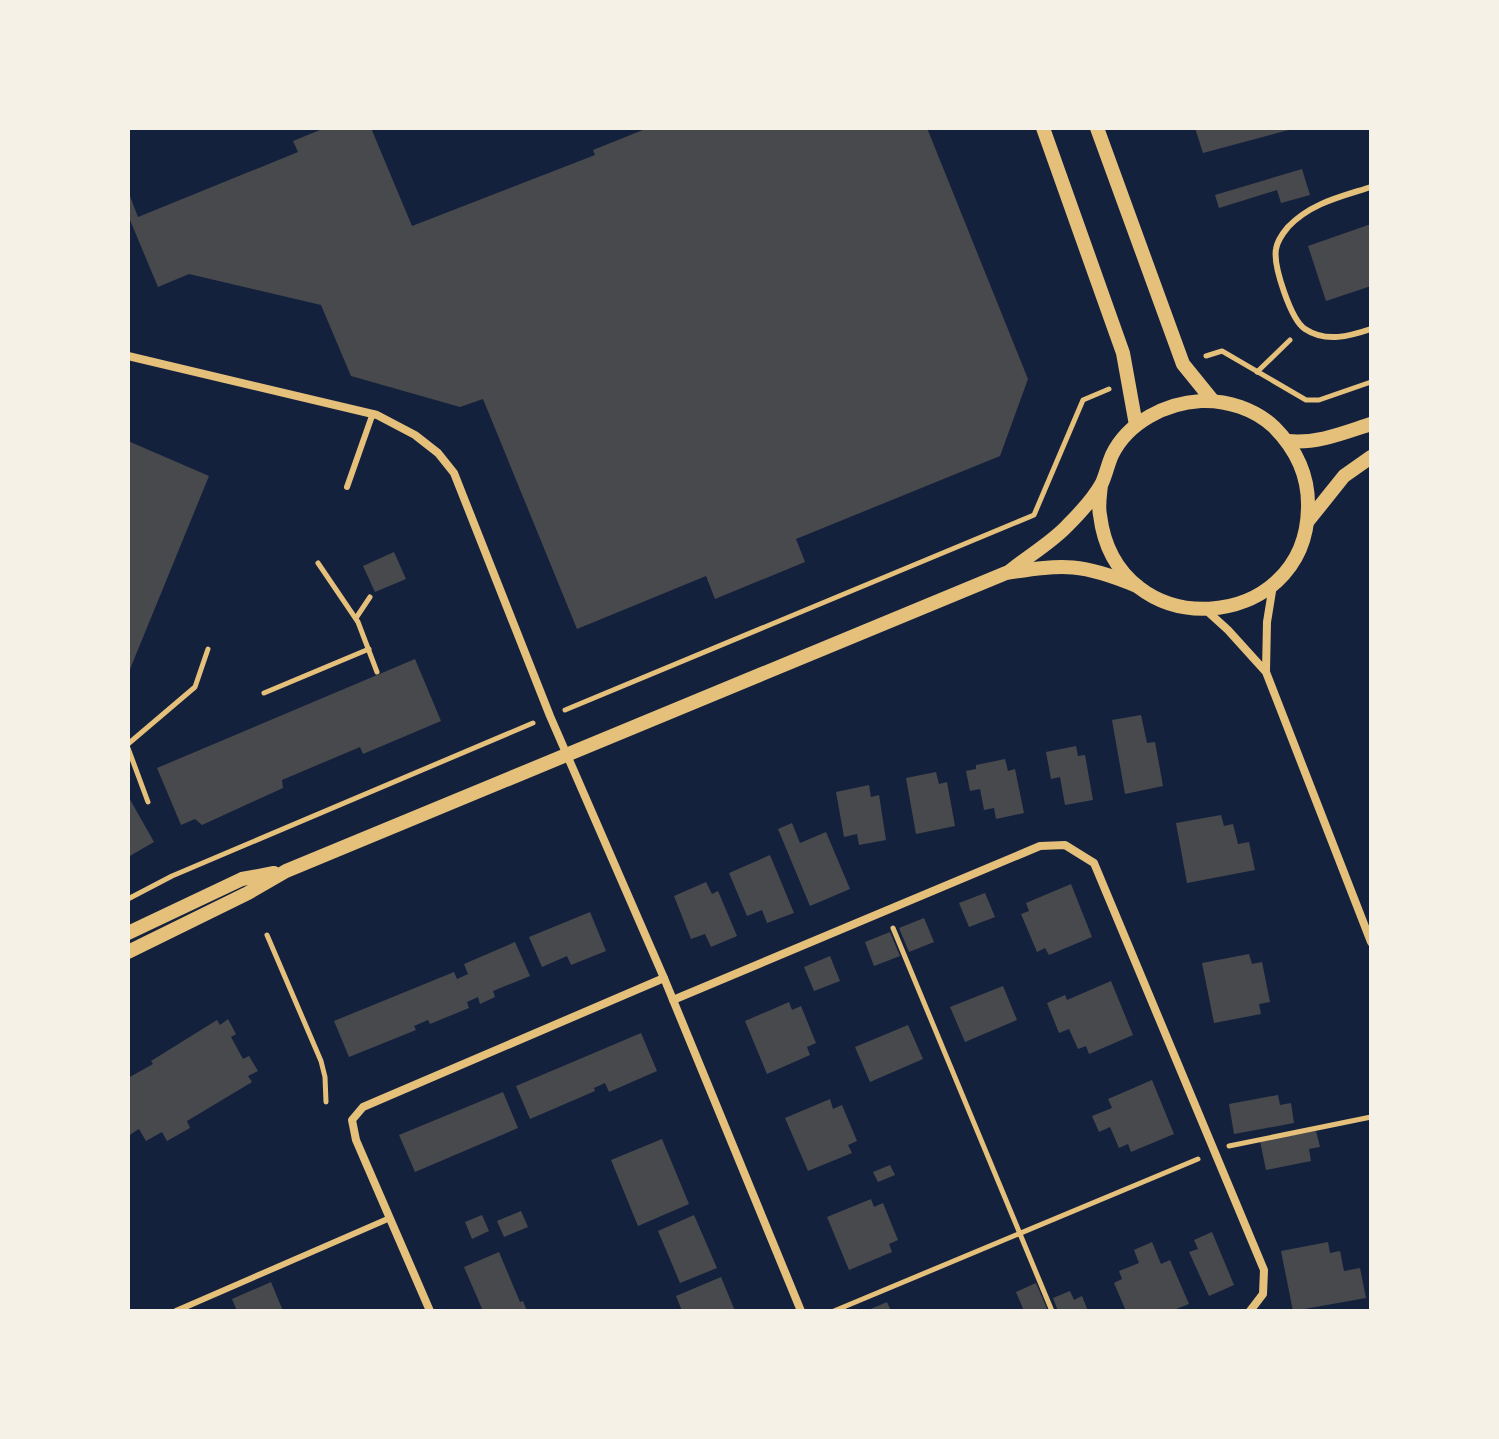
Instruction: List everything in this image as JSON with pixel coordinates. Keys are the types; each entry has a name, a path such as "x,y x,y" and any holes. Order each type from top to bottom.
{"street":[{"path":"1043,128 1123,353 1136,425"},
{"path":"1097,128 1183,364 1213,401"},
{"path":"128,356 373,413 415,435 438,453 454,473 567,753 664,978 801,1311"},
{"path":"1006,573 1070,566 1099,570 1182,608 1206,610 1230,607 1253,598 1274,584 1296,556 1308,522 1309,493 1302,466 1288,441 1267,421 1241,407 1213,401 1185,402 1159,410 1136,425 1113,452 1101,485 1099,513 1105,541 1118,566 1137,586"},
{"path":"1288,441 1303,443 1326,439 1371,424"},
{"path":"1308,522 1344,476 1371,457"},
{"path":"128,952 286,871 1006,573 1066,528 1101,485"},
{"path":"1266,672 1267,622 1274,584"},
{"path":"1206,610 1266,672 1371,942"},
{"path":"673,1000 1040,846 1065,845 1094,863 1264,1270 1263,1294 1250,1311"},
{"path":"128,933 242,879 286,871"},
{"path":"430,1311 356,1140 352,1120 363,1107 664,978"}],"lane":[{"path":"1371,187 1317,204 1285,230 1276,247 1279,278 1302,328 1333,337 1371,329"},
{"path":"347,487 373,413"},
{"path":"176,1311 390,1218"}],"path":[{"path":"1257,372 1279,350"},
{"path":"1183,364 1222,351 1306,400 1319,400 1371,382"},
{"path":"567,709 1034,515 1083,400 1130,382"},
{"path":"318,563 356,618 377,672"},
{"path":"356,618 370,597"},
{"path":"148,802 128,746 195,687 208,649"},
{"path":"264,693 369,649"},
{"path":"128,899 186,869 541,720"},
{"path":"890,923 1052,1311"},
{"path":"267,935 321,1061 326,1102"},
{"path":"834,1311 1238,1142 1371,1117"}],"building":[{"path":"325,128 371,128 412,226 595,155 593,150 648,128 927,128 1028,379 1000,456 796,539 805,562 715,599 706,576 577,629 483,399 460,407 351,376 321,305 189,274 158,287 128,221 128,191 138,217 298,152 293,141"},
{"path":"1195,128 1292,128 1292,129 1203,153"},
{"path":"1302,169 1310,195 1281,203 1277,190 1219,208 1215,195"},
{"path":"1371,224 1371,286 1326,301 1308,246"},
{"path":"128,441 209,476 128,674"},
{"path":"394,552 406,579 375,592 363,566"},
{"path":"415,659 441,721 363,754 360,747 282,780 283,788 202,825 195,819 181,825 157,768"},
{"path":"1141,715 1147,743 1155,742 1163,786 1125,794 1112,720"},
{"path":"1076,746 1078,756 1085,755 1093,800 1065,805 1060,777 1051,779 1046,752"},
{"path":"1005,759 1008,771 1015,769 1024,813 996,819 994,808 984,810 980,789 970,791 966,771 976,769 976,765"},
{"path":"936,772 939,784 947,782 955,826 916,834 906,778"},
{"path":"869,785 871,797 879,795 886,840 859,845 857,834 844,837 836,792"},
{"path":"128,796 154,842 128,857"},
{"path":"1221,815 1224,826 1233,824 1238,844 1249,842 1255,870 1187,883 1176,823"},
{"path":"792,823 800,843 826,832 850,889 810,906 778,829"},
{"path":"770,855 794,913 767,923 762,910 747,916 729,873"},
{"path":"706,882 712,894 718,891 737,936 711,947 705,934 691,939 674,896"},
{"path":"1071,884 1092,937 1049,955 1045,948 1037,952 1021,914 1029,911 1026,903"},
{"path":"985,893 995,917 969,927 959,903"},
{"path":"590,912 606,951 571,965 567,956 542,967 529,937"},
{"path":"924,918 934,942 909,952 899,928"},
{"path":"890,932 900,956 874,966 865,942"},
{"path":"515,942 530,976 493,991 495,997 480,1004 478,997 467,1002 469,1008 430,1024 428,1020 414,1026 416,1030 349,1057 334,1021 454,972 457,979 468,974 464,964"},
{"path":"1249,954 1252,964 1262,962 1270,1002 1259,1004 1261,1014 1214,1023 1202,963"},
{"path":"830,956 840,981 814,991 804,967"},
{"path":"1111,981 1133,1035 1089,1054 1086,1046 1078,1049 1069,1029 1059,1033 1047,1003 1065,995 1067,1000"},
{"path":"1003,986 1017,1020 965,1042 950,1007"},
{"path":"789,1002 792,1010 801,1006 816,1043 807,1047 810,1055 767,1074 745,1021"},
{"path":"228,1019 236,1034 231,1037 243,1059 249,1056 258,1071 248,1076 252,1082 187,1121 190,1128 167,1141 162,1132 146,1141 139,1129 128,1136 128,1078 217,1020 220,1025"},
{"path":"908,1025 923,1059 870,1082 855,1047"},
{"path":"641,1033 657,1071 609,1092 605,1083 594,1088 595,1091 530,1119 516,1086"},
{"path":"1152,1080 1174,1134 1131,1152 1128,1144 1119,1148 1110,1127 1099,1132 1092,1116 1112,1108 1108,1099"},
{"path":"503,1092 518,1128 415,1172 399,1135"},
{"path":"1278,1095 1280,1105 1291,1103 1294,1123 1234,1134 1229,1104"},
{"path":"830,1099 833,1109 842,1105 857,1141 848,1145 852,1153 808,1171 785,1118"},
{"path":"1316,1131 1320,1147 1309,1149 1311,1161 1266,1170 1260,1141"},
{"path":"662,1139 689,1204 638,1226 611,1160"},
{"path":"890,1165 895,1175 878,1182 873,1172"},
{"path":"871,1199 874,1207 883,1203 898,1240 889,1244 892,1252 849,1270 827,1217"},
{"path":"521,1211 528,1227 504,1237 497,1221"},
{"path":"482,1215 489,1231 472,1239 465,1222"},
{"path":"694,1215 717,1268 680,1283 658,1231"},
{"path":"1212,1232 1234,1285 1209,1296 1189,1252 1198,1249 1194,1240"},
{"path":"1152,1242 1161,1264 1170,1260 1189,1304 1171,1311 1126,1311 1114,1283 1122,1279 1119,1271 1139,1263 1134,1250"},
{"path":"1328,1242 1330,1253 1340,1251 1344,1271 1360,1268 1366,1298 1293,1311 1281,1251"},
{"path":"499,1252 520,1302 523,1301 527,1311 483,1311 464,1267"},
{"path":"721,1277 735,1311 682,1311 676,1296"},
{"path":"271,1282 283,1311 237,1311 232,1299"},
{"path":"1036,1283 1048,1311 1024,1311 1016,1292"},
{"path":"1070,1291 1074,1300 1082,1296 1088,1311 1058,1311 1053,1298"},
{"path":"887,1302 891,1311 866,1311"}]}
